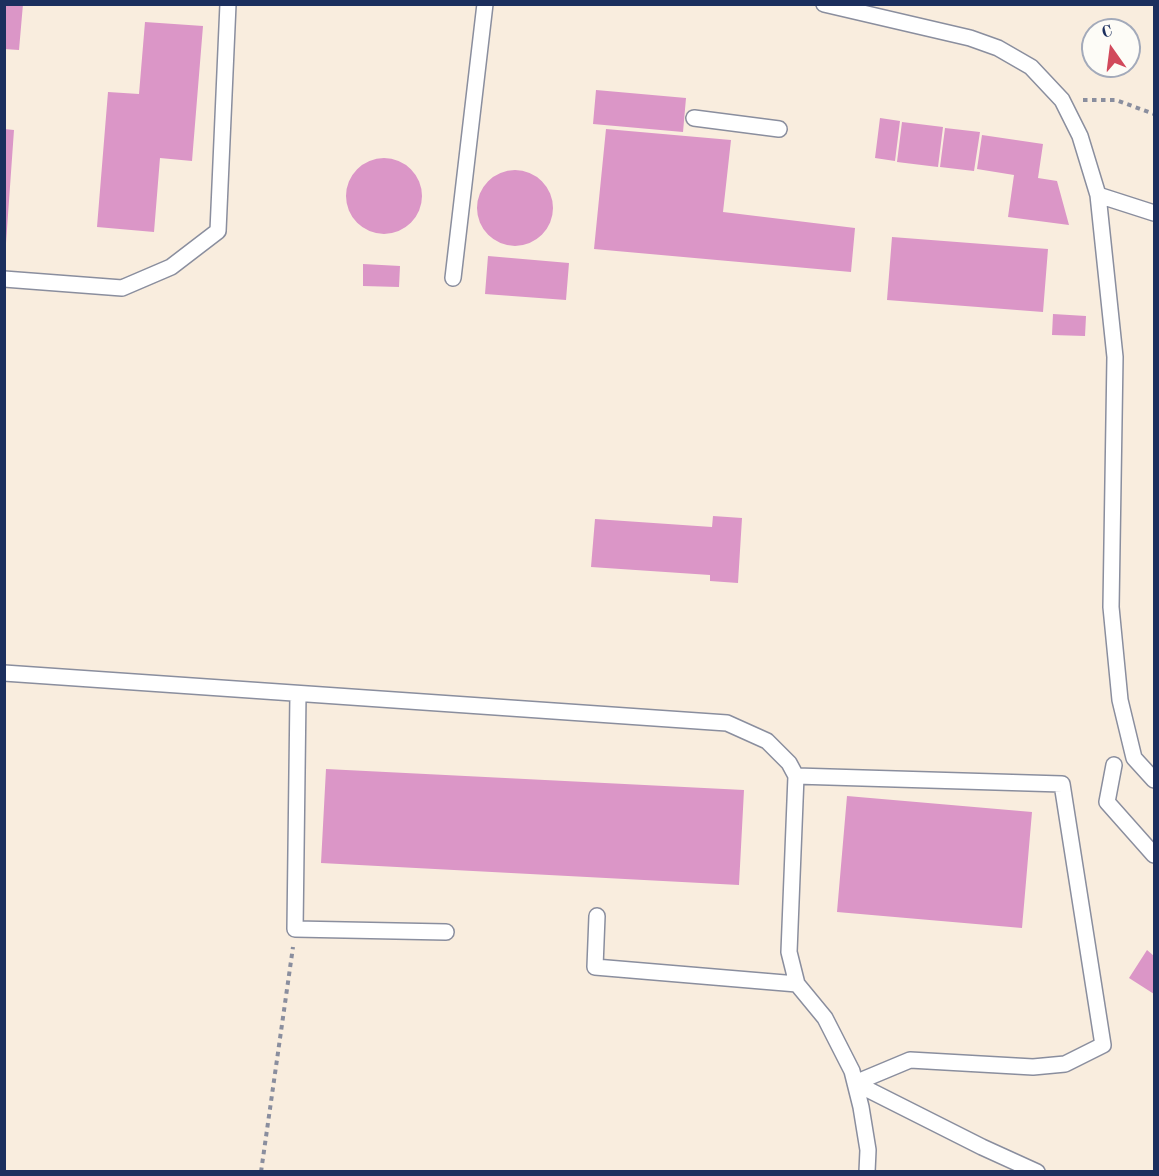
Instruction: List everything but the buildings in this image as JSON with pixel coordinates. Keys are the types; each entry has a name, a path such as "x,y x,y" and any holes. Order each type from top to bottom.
{"lane":[{"path":"4,279 122,288 171,267 218,231 228,4"},
{"path":"453,278 485,4"},
{"path":"824,4 970,38 998,48 1031,67 1062,100 1080,136 1098,195 1115,357 1111,607 1120,700 1134,758 1155,780"},
{"path":"694,118 779,129"},
{"path":"1098,195 1155,213"},
{"path":"4,673 728,723 767,741 789,763 796,776 789,952 797,984 825,1018 852,1071 868,1150 867,1172"},
{"path":"298,694 295,929 446,932"},
{"path":"1114,765 1107,802 1155,855"},
{"path":"796,776 1062,784 1103,1045 1065,1064 1034,1067 910,1060 855,1083"},
{"path":"597,916 595,968 797,984"},
{"path":"855,1083 1037,1172"}],"path":[{"path":"1062,100 1116,100 1155,114"},
{"path":"261,1172 295,929"}]}
